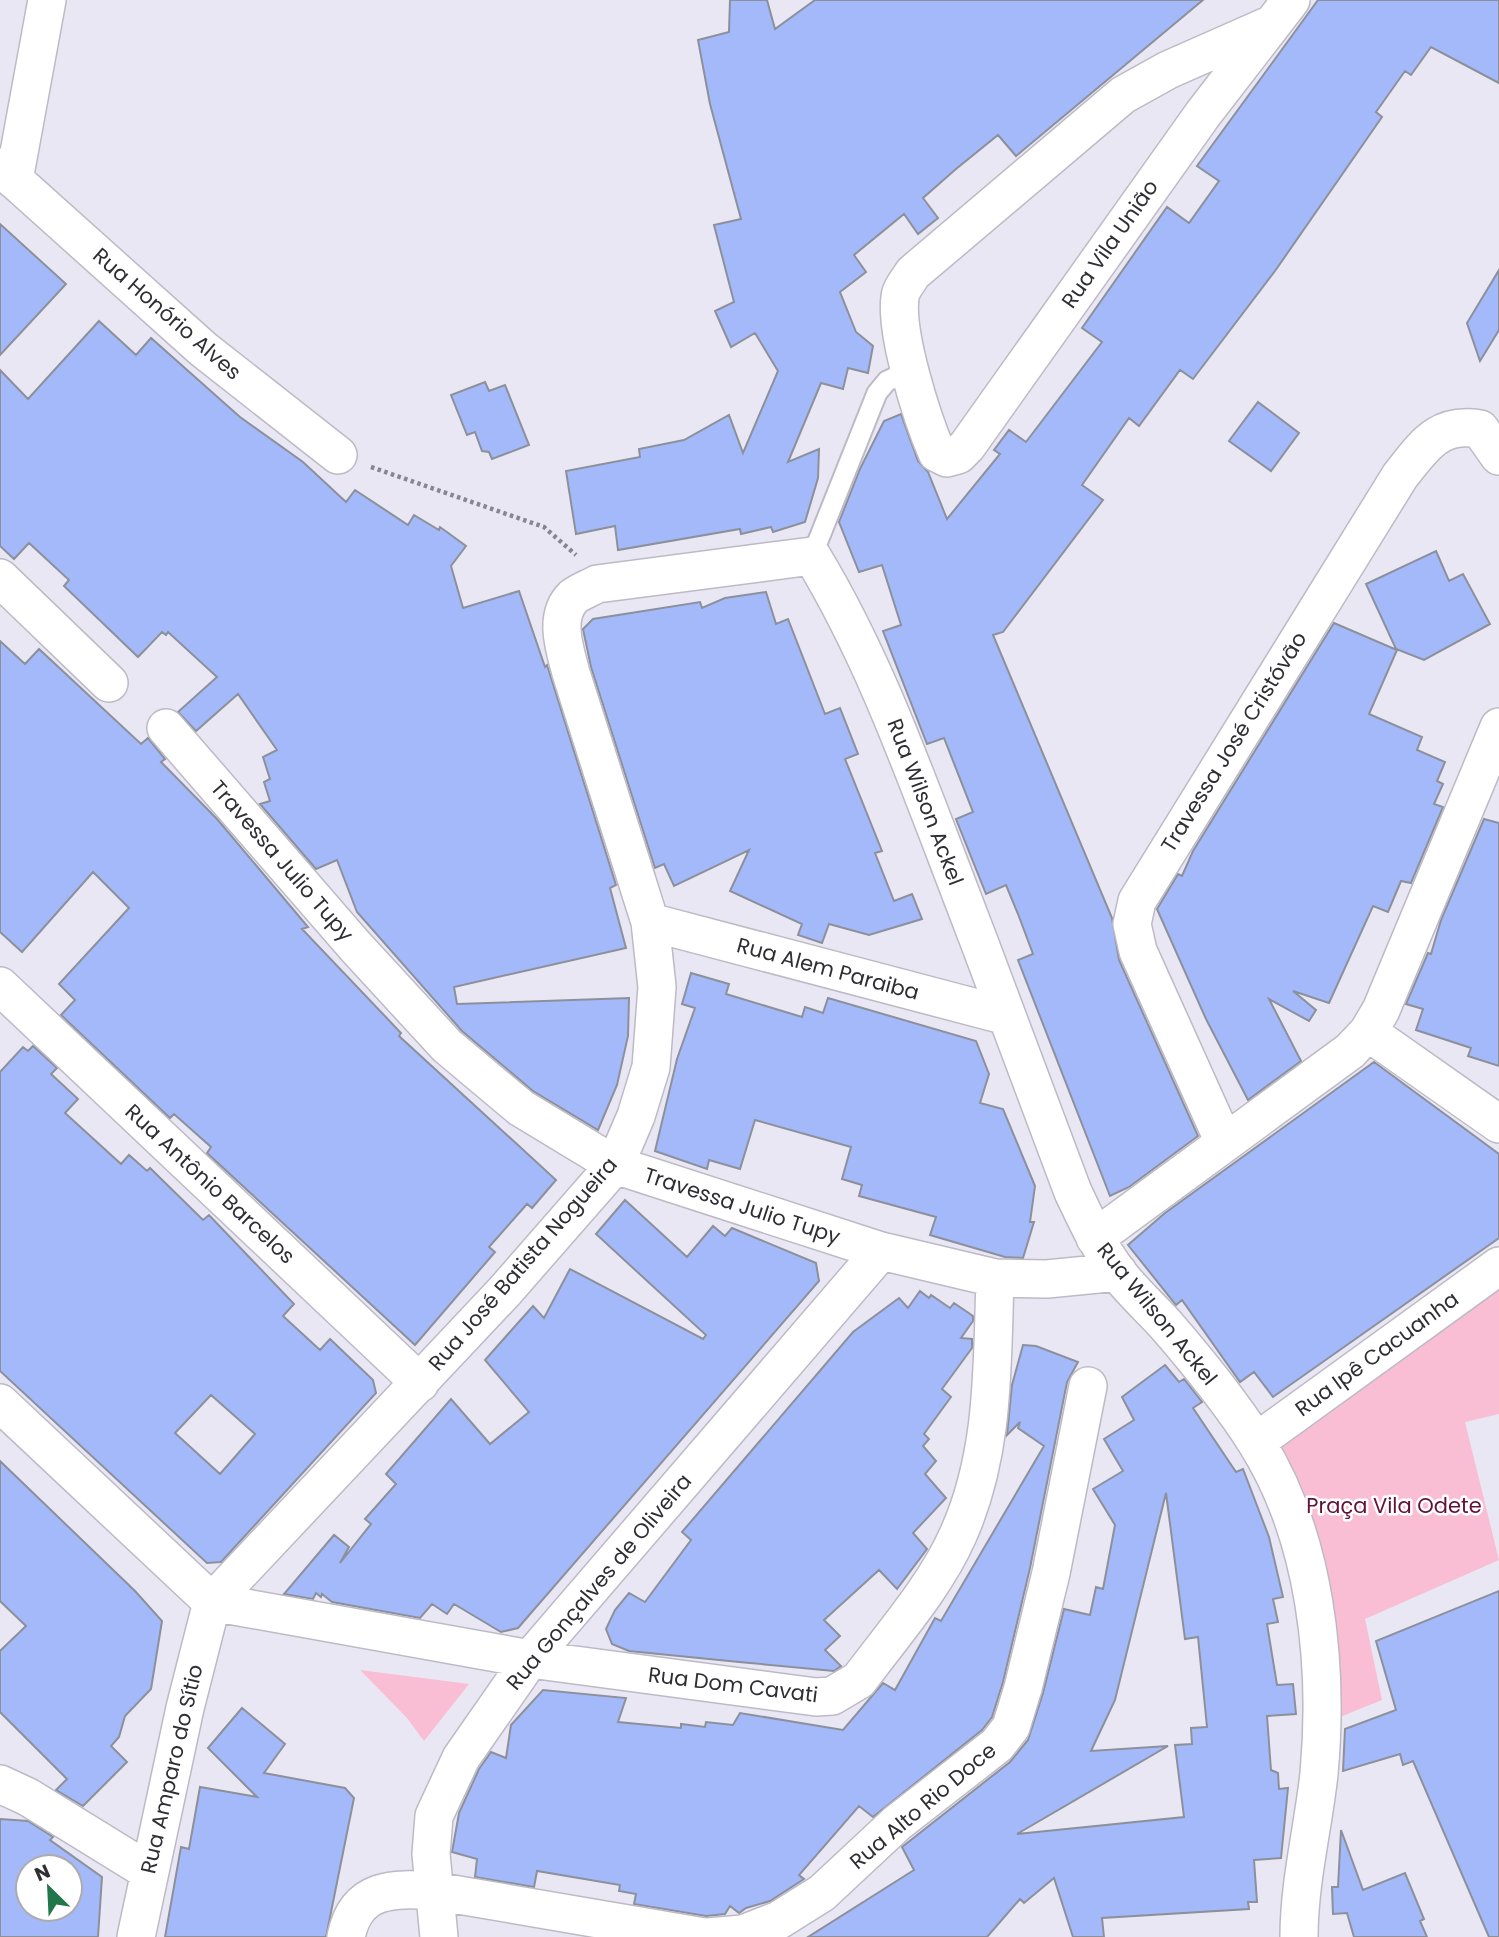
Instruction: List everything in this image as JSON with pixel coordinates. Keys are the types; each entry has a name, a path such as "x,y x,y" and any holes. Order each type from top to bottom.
{"street":[{"path":"7,173 47,0"},
{"name":"Rua Vila União","path":"1280,12 967,446 958,455 947,458 937,453 911,370 899,319 900,294 913,273 1124,95 1280,12"},
{"name":"Rua Honório Alves","path":"7,173 203,349 338,455"},
{"name":"Travessa José Cristóvão","path":"1224,1142 1138,951 1132,924 1137,901 1400,476 1426,444 1445,430 1463,426 1480,429 1499,456"},
{"path":"597,584 812,556"},
{"name":"Rua Wilson Ackel","path":"812,556 841,603 876,678 1073,1192 1095,1238 1118,1272 1168,1327 1256,1442 1278,1480 1292,1513 1317,1636 1321,1719 1319,1773 1300,1937"},
{"path":"0,578 109,683"},
{"name":"Rua José Batista Nogueira","path":"212,1602 419,1383 615,1165 636,1116 651,1067 657,986 650,922 571,673 562,636 563,616 572,598 597,584"},
{"name":"Travessa Julio Tupy","path":"166,727 355,946 447,1046 521,1108 615,1165 881,1251 995,1278 1047,1279 1118,1272"},
{"path":"1095,1238 1350,1051 1368,1032 1381,1010 1498,731"},
{"name":"Rua Alem Paraiba","path":"650,922 1007,1016"},
{"name":"Rua Antônio Barcelos","path":"0,986 419,1383"},
{"path":"1368,1032 1499,1124"},
{"name":"Rua Gonçalves de Oliveira","path":"439,1937 430,1854 434,1816 461,1758 530,1659 881,1251"},
{"name":"Rua Ipê Cacuanha","path":"1256,1442 1499,1266"},
{"name":"Rua Dom Cavati","path":"212,1602 530,1659 816,1697 832,1696 859,1680 935,1576 958,1536 977,1486 989,1427 995,1278"},
{"name":"Rua Alto Rio Doce","path":"435,1891 706,1937 743,1934 779,1920 822,1894 897,1823 997,1745 1011,1727 1051,1573 1087,1386"},
{"path":"0,1403 212,1602"},
{"name":"Rua Amparo do Sítio","path":"136,1937 148,1871 212,1602"},
{"path":"0,1761 14,1790 148,1871"},
{"path":"346,1937 349,1921 361,1906 379,1893 396,1888 435,1891"}],"lane":[{"path":"812,556 877,393 887,381 911,370"}],"path":[{"path":"338,455 544,527 573,552 597,584"}],"green space":[{"name":"Praça Vila Odete","path":"1499,1279 1499,1414 1465,1422 1499,1560 1365,1619 1382,1700 1340,1717 1316,1578 1272,1446"},
{"path":"360,1670 469,1684 424,1741 407,1718"}],"building":[{"path":"730,0 767,0 775,29 815,0 1203,0 1016,156 998,135 956,169 923,198 938,218 918,234 904,214 854,255 866,272 840,292 856,332 873,346 868,373 848,368 843,389 821,383 788,462 819,449 818,478 805,522 773,532 771,527 741,534 740,529 618,550 615,526 576,534 566,471 640,457 639,449 684,440 729,415 743,453 778,371 755,333 731,347 715,311 734,302 714,225 741,219 710,104 698,40 729,32"},
{"path":"1318,0 1499,0 1499,83 1431,47 1411,75 1405,71 1376,112 1382,117 1275,271 1193,379 1180,370 1139,426 1129,418 1082,485 1103,500 1003,632 993,635 1112,918 1119,960 1198,1136 1129,1187 1110,1196 1018,960 1033,954 1018,914 1006,885 986,894 956,819 973,812 944,738 927,744 883,631 901,625 882,565 859,572 839,522 860,469 884,421 901,414 918,461 928,472 947,519 1000,454 994,450 1009,430 1026,442 1102,342 1082,328 1167,207 1189,223 1219,181 1197,166"},
{"path":"0,224 66,284 0,355"},
{"path":"1499,270 1499,330 1480,361 1467,323"},
{"path":"99,321 136,355 151,338 240,417 303,462 346,502 355,490 408,525 414,515 439,530 440,527 466,546 451,566 463,608 519,591 545,667 547,665 616,885 610,888 626,948 454,987 457,1004 629,998 628,1036 617,1085 598,1130 533,1091 462,1031 357,912 337,860 316,869 260,804 270,801 264,782 270,779 263,757 277,750 238,694 196,731 178,712 217,677 168,632 166,635 162,632 138,657 64,586 69,580 29,543 14,559 0,546 0,370 28,399"},
{"path":"485,382 489,391 505,385 529,445 492,459 489,452 482,451 475,432 467,435 451,395"},
{"path":"1258,402 1299,433 1271,471 1229,441"},
{"path":"1436,551 1449,581 1463,574 1490,624 1424,660 1396,649 1366,584"},
{"path":"766,592 776,624 788,619 825,714 840,708 858,754 845,759 882,851 875,853 894,901 912,894 922,919 869,935 829,924 822,943 798,935 802,924 730,891 749,850 674,886 664,864 655,868 591,667 583,629 593,619 700,602 702,608 725,598"},
{"path":"1334,623 1397,650 1369,714 1422,737 1417,750 1445,762 1437,781 1443,784 1434,804 1443,807 1411,883 1401,881 1388,912 1373,906 1329,1003 1293,991 1316,1010 1309,1021 1269,999 1301,1061 1248,1100 1206,1019 1157,909 1178,874 1182,876 1193,851"},
{"path":"0,641 25,664 39,649 141,744 148,738 165,759 161,762 217,819 308,927 302,929 401,1033 399,1036 556,1180 532,1208 527,1204 489,1247 495,1252 415,1345 207,1153 211,1147 174,1114 170,1118 61,1015 75,1000 59,984 129,908 93,872 22,952 0,932"},
{"path":"1484,819 1499,823 1499,1066 1468,1056 1471,1048 1416,1030 1423,1009 1406,1004 1428,953 1431,954 1441,920"},
{"path":"691,973 729,984 726,994 802,1017 805,1007 823,1013 828,998 976,1041 989,1074 980,1103 1003,1109 1035,1186 1030,1222 1034,1222 1023,1258 1005,1257 930,1235 936,1217 859,1196 862,1185 842,1179 851,1147 755,1120 740,1169 709,1160 707,1169 655,1151 677,1059 695,1008 682,1004"},
{"path":"33,1046 57,1068 51,1074 78,1099 65,1113 121,1164 129,1155 147,1171 150,1168 203,1220 209,1215 294,1304 283,1316 320,1350 330,1339 373,1380 376,1393 221,1562 207,1563 0,1371 0,1072 23,1047 28,1051","holes":["211,1395 255,1434 220,1474 175,1433"]},
{"path":"1374,1062 1499,1154 1499,1238 1273,1397 1254,1372 1240,1382 1182,1300 1176,1305 1128,1245 1165,1213"},
{"path":"625,1200 687,1257 713,1226 725,1236 732,1228 816,1263 819,1281 518,1628 501,1632 454,1604 447,1614 432,1604 420,1618 332,1602 322,1594 321,1597 316,1593 313,1599 284,1594 334,1535 349,1547 340,1563 371,1524 365,1519 396,1484 386,1474 451,1399 490,1444 529,1412 485,1360 533,1306 544,1318 570,1269 703,1339 706,1335 596,1234"},
{"path":"920,1291 950,1308 954,1303 973,1316 973,1321 961,1338 972,1339 972,1348 942,1389 951,1397 924,1434 929,1439 923,1446 936,1461 925,1474 946,1498 913,1533 927,1549 897,1589 879,1570 824,1620 840,1636 825,1650 841,1666 834,1671 739,1662 629,1651 612,1644 606,1629 615,1610 629,1593 645,1602 691,1540 682,1532 853,1332 899,1298 908,1308"},
{"path":"1023,1345 1036,1346 1078,1362 1067,1382 1030,1568 1003,1682 992,1717 982,1730 873,1817 859,1806 799,1875 804,1879 770,1901 746,1908 739,1913 730,1906 725,1914 706,1916 634,1904 636,1894 619,1891 620,1885 537,1871 534,1887 475,1877 477,1859 452,1852 459,1813 479,1769 491,1752 506,1758 511,1725 543,1690 626,1698 618,1722 681,1728 681,1724 705,1727 706,1722 733,1725 740,1713 843,1730 883,1683 895,1690 935,1618 941,1621 1044,1446 1018,1428 1020,1422 1007,1435 1012,1385"},
{"path":"1165,1365 1179,1382 1184,1379 1202,1402 1193,1408 1236,1472 1243,1469 1269,1537 1283,1597 1273,1599 1278,1622 1267,1624 1277,1685 1293,1684 1296,1714 1267,1716 1271,1770 1278,1773 1279,1789 1288,1788 1281,1858 1254,1860 1257,1902 1248,1902 1249,1909 1102,1918 1104,1937 1073,1937 1054,1878 1024,1903 1020,1899 987,1937 808,1937 914,1870 902,1847 1010,1762 1028,1740 1064,1609 1090,1615 1096,1587 1103,1589 1115,1525 1093,1489 1123,1471 1104,1439 1134,1420 1122,1397","holes":["1166,1493 1185,1639 1198,1637 1207,1727 1191,1728 1192,1744 1175,1745 1184,1817 1017,1834 1168,1746 1091,1751 1115,1700"]},
{"path":"0,1461 135,1591 162,1621 151,1689 125,1716 119,1737 111,1746 127,1762 83,1806 56,1790 67,1779 0,1712 0,1651 26,1626 0,1601"},
{"path":"1499,1591 1499,1937 1489,1937 1413,1761 1403,1765 1400,1754 1343,1771 1345,1729 1396,1710 1376,1641"},
{"path":"242,1708 285,1744 264,1773 345,1788 354,1798 326,1937 165,1937 181,1847 189,1849 200,1787 257,1797 208,1748"},
{"path":"0,1819 28,1821 53,1837 50,1840 68,1853 14,1853 14,1923 84,1923 84,1864 102,1877 98,1937 0,1937"},
{"path":"1341,1830 1363,1890 1405,1873 1424,1919 1420,1921 1427,1937 1354,1937 1347,1913 1333,1914 1332,1887 1338,1887"}]}
